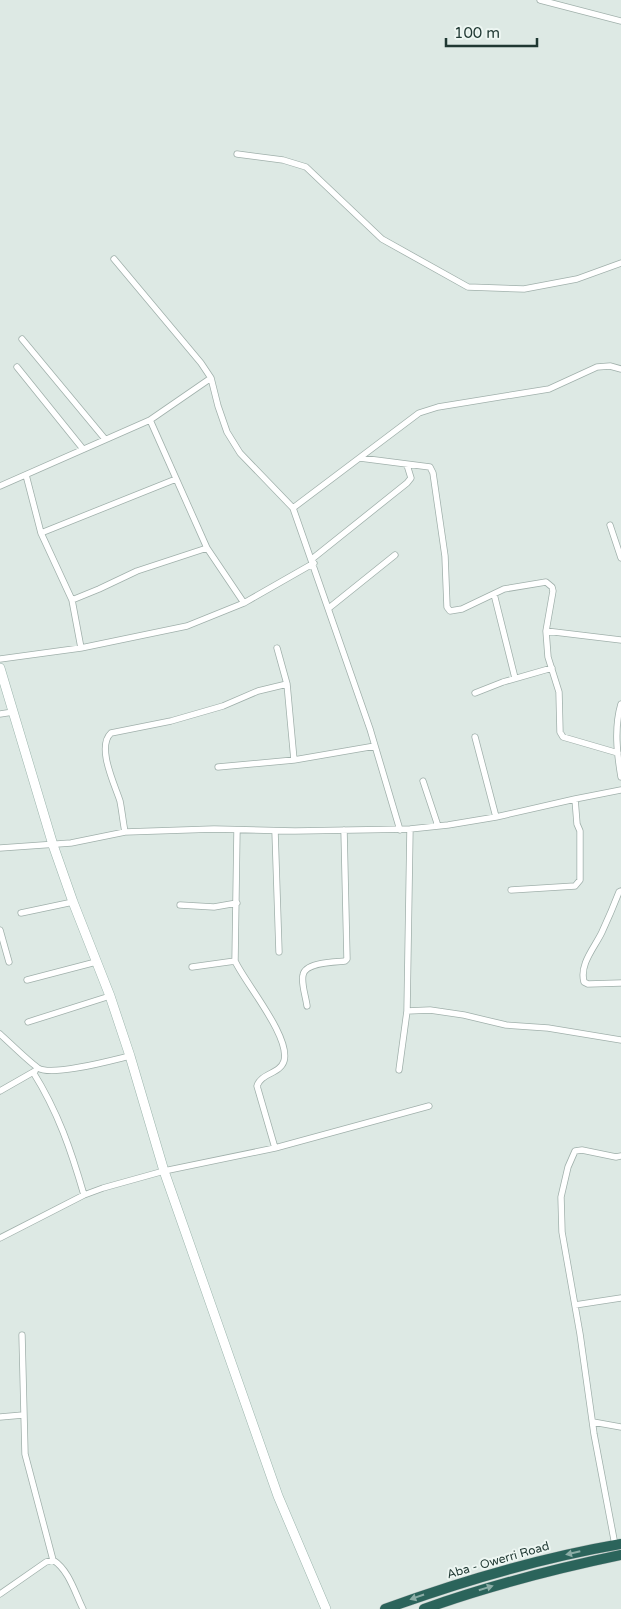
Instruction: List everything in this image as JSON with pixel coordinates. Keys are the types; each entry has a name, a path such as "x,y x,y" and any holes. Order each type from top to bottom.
{"highway":[{"name":"Aba - Owerri Road","path":"385,1609 502,1570 618,1544"},
{"name":"Aba - Owerri Road","path":"424,1609 462,1595 519,1578 621,1555"}],"street":[{"path":"540,0 621,21"},
{"path":"237,154 283,160 306,167 382,239 468,287 524,289 577,279 621,263"},
{"path":"114,259 201,363 211,378 227,432 240,453 293,508 313,561 375,746 400,830"},
{"path":"22,339 74,399 105,439"},
{"path":"293,508 419,413 438,407 549,389 597,367 610,366 621,369"},
{"path":"16,367 83,449"},
{"path":"0,486 150,420 211,378"},
{"path":"150,420 207,548 244,603"},
{"path":"360,458 430,467 433,473 445,556 447,607 450,611 453,612 504,589 546,582 550,583 553,591 546,630 548,657 559,692 560,732 563,737 618,753"},
{"path":"0,659 81,648 187,626 244,603 313,561 407,483 411,478 407,465"},
{"path":"26,474 41,533 72,600 81,648"},
{"path":"41,533 176,479"},
{"path":"610,525 621,558"},
{"path":"72,600 137,571 207,548"},
{"path":"329,608 395,555"},
{"path":"494,594 515,678"},
{"path":"546,630 621,640"},
{"path":"277,648 286,684 294,760"},
{"path":"0,668 53,845 110,996 164,1171 275,1488 326,1609"},
{"path":"475,693 515,678 552,668"},
{"path":"125,832 120,802 111,781 105,745 107,737 111,733 171,722 215,709 258,691 286,684"},
{"path":"621,704 617,718 621,777"},
{"path":"0,714 12,712"},
{"path":"475,736 496,817"},
{"path":"218,767 294,760 375,746"},
{"path":"423,782 438,826"},
{"path":"0,848 71,843 125,832 400,830 496,817 621,790"},
{"path":"511,890 575,886 578,884 580,880 580,831 577,824 576,799"},
{"path":"399,1070 407,1011 410,829"},
{"path":"237,830 235,961 240,972 263,1004 285,1051 283,1064 261,1078 257,1086 275,1148"},
{"path":"275,830 279,952"},
{"path":"308,1006 302,976 305,970 319,963 345,961 347,959 344,830"},
{"path":"621,891 601,934 589,953 583,977 584,982 588,984 621,983"},
{"path":"21,913 73,902"},
{"path":"180,905 214,907 237,903"},
{"path":"0,930 9,962"},
{"path":"192,967 235,961"},
{"path":"27,980 96,962"},
{"path":"28,1022 110,996"},
{"path":"407,1011 430,1010 464,1015 506,1025 548,1028 621,1040"},
{"path":"0,1034 39,1069 48,1071 66,1070 130,1056"},
{"path":"0,1091 39,1069"},
{"path":"33,1072 64,1132 84,1195"},
{"path":"0,1238 84,1195 103,1188 164,1171 275,1148 429,1106"},
{"path":"618,1544 594,1434 562,1232 561,1197 568,1167 575,1151 582,1150 616,1157 621,1156"},
{"path":"574,1305 621,1298"},
{"path":"22,1335 23,1415 27,1463 53,1560 59,1564 67,1576 83,1609"},
{"path":"0,1417 23,1415"},
{"path":"593,1422 621,1427"},
{"path":"0,1594 46,1562 53,1560"}]}
